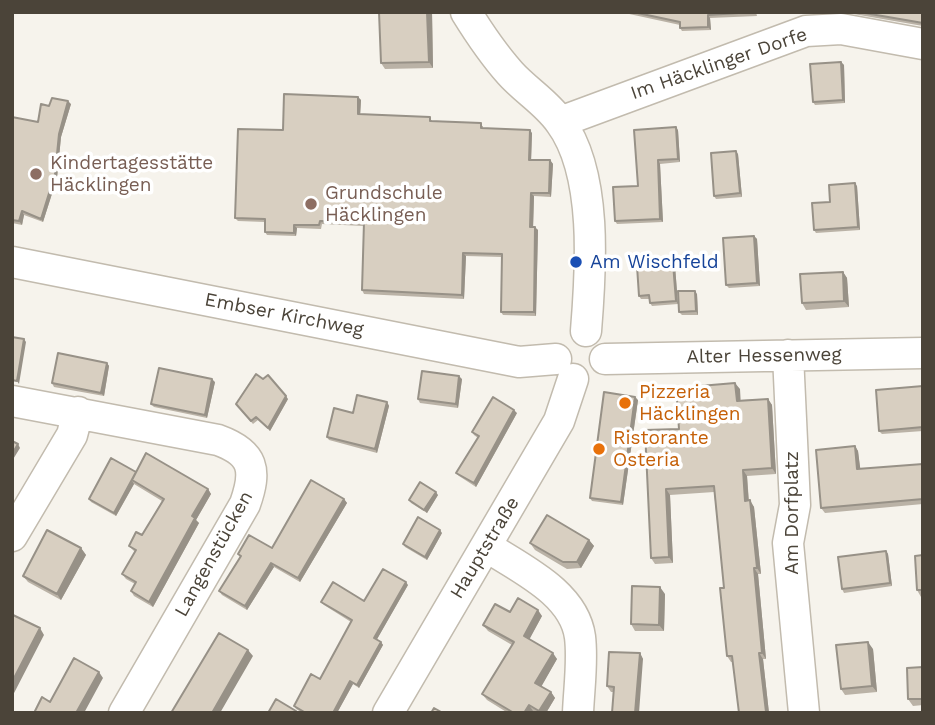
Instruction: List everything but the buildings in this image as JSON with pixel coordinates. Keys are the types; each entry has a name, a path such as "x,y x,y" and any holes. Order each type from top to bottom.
{"street":[{"path":"466,12 509,72 560,122 577,154 586,202 589,257 586,331"},
{"name":"Im Häcklinger Dorfe","path":"560,122 806,31 841,29 923,44"},
{"name":"Embser Kirchweg","path":"12,262 565,369"},
{"path":"578,331 586,331 603,345 605,359 594,376 565,369 559,344 564,337 578,331"},
{"name":"Alter Hessenweg","path":"605,359 923,353"},
{"name":"Am Dorfplatz","path":"788,355 795,505 788,543 804,713"},
{"name":"Hauptstraße","path":"388,713 559,421 565,369"},
{"name":"Langenstücken","path":"12,401 218,440 242,452 251,465 253,482 245,504 124,713"},
{"path":"12,536 72,435 78,412"},
{"path":"486,546 561,599 575,617 580,637 578,713"}],"place":[{"name":"Kindertagesstätte Häcklingen","path":"36,174"},
{"name":"Grundschule Häcklingen","path":"311,204"},
{"name":"Am Wischfeld","path":"576,262"},
{"name":"Pizzeria Häcklingen","path":"625,403"},
{"name":"Ristorante Osteria","path":"599,449"}]}
